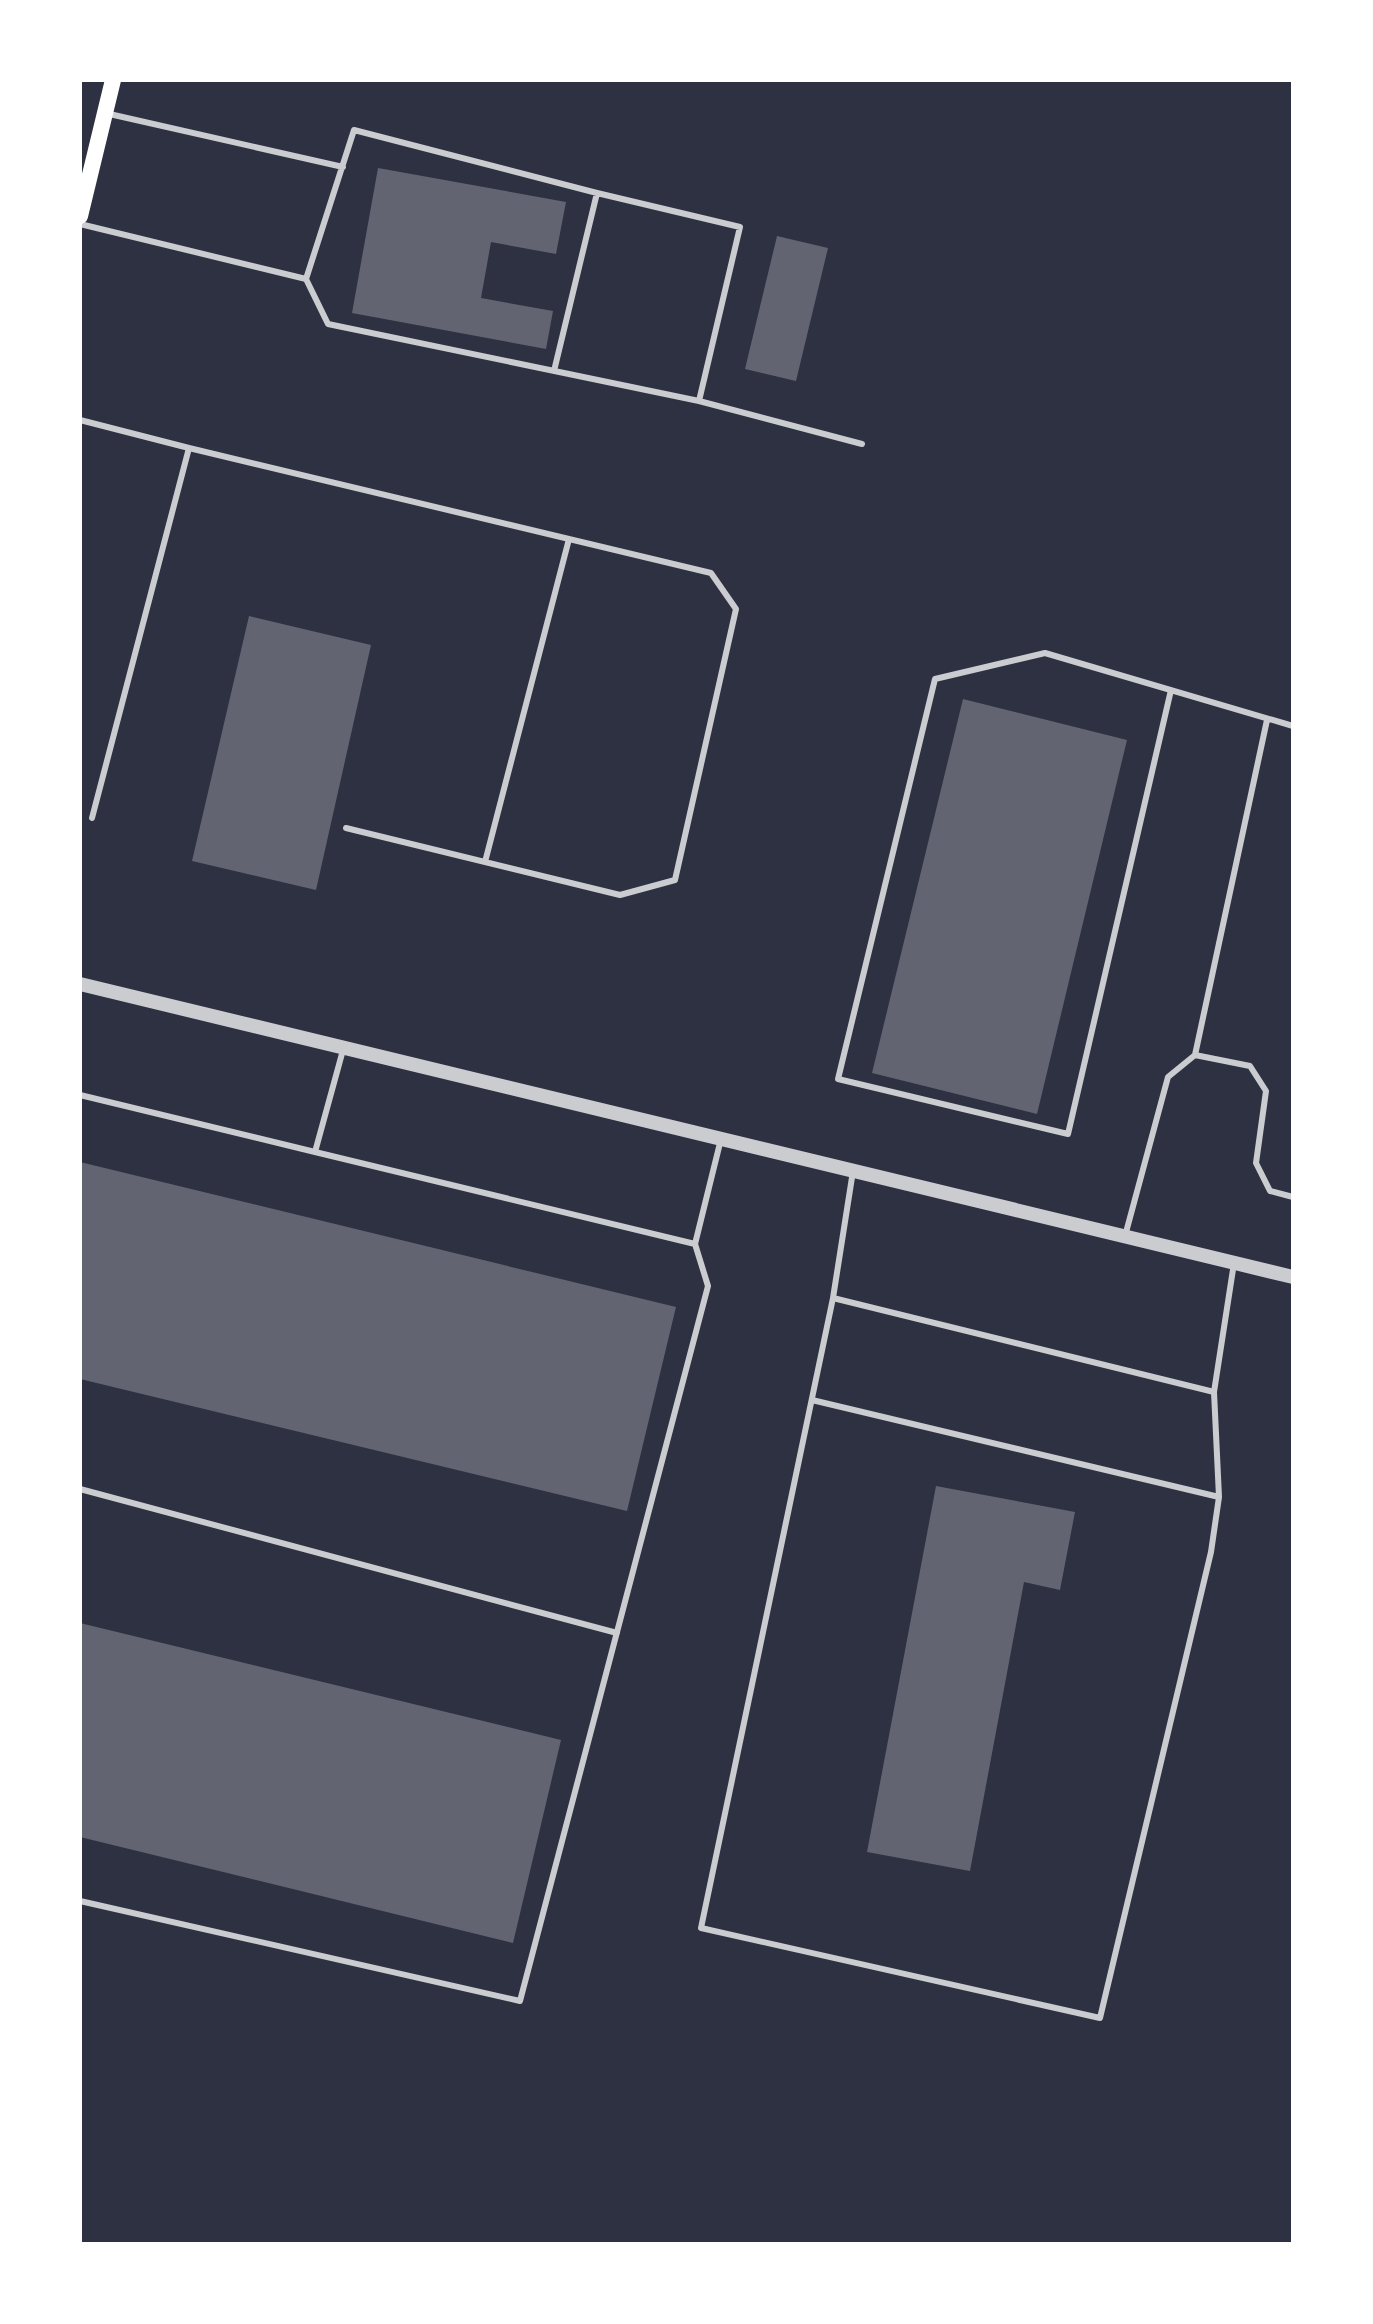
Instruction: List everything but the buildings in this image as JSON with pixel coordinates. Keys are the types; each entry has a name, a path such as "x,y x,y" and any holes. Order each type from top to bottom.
{"main road":[{"path":"80,216 86,160 105,113 113,80"}],"street":[{"path":"80,984 1293,1277"}],"lane":[{"path":"105,113 343,167"},
{"path":"699,401 740,227 354,130 306,279 328,324 699,401 862,444"},
{"path":"554,371 597,193"},
{"path":"80,224 306,279"},
{"path":"80,420 711,573 736,609 675,880 620,895 346,828"},
{"path":"92,818 189,448"},
{"path":"485,862 569,539"},
{"path":"1171,690 1068,1134 838,1079 935,679 1045,653 1171,690 1267,720 1293,726"},
{"path":"1125,1236 1168,1077 1195,1055 1267,720"},
{"path":"315,1152 344,1048"},
{"path":"1195,1055 1250,1066 1266,1091 1256,1163 1270,1191 1293,1197"},
{"path":"80,1095 695,1244"},
{"path":"80,1901 520,2001 708,1286 695,1244 721,1139"},
{"path":"853,1171 833,1298 701,1928 1100,2018 1211,1552 1219,1497 1214,1392 1234,1263"},
{"path":"833,1298 1214,1392"},
{"path":"812,1400 1219,1497"},
{"path":"80,1489 617,1633"}]}
